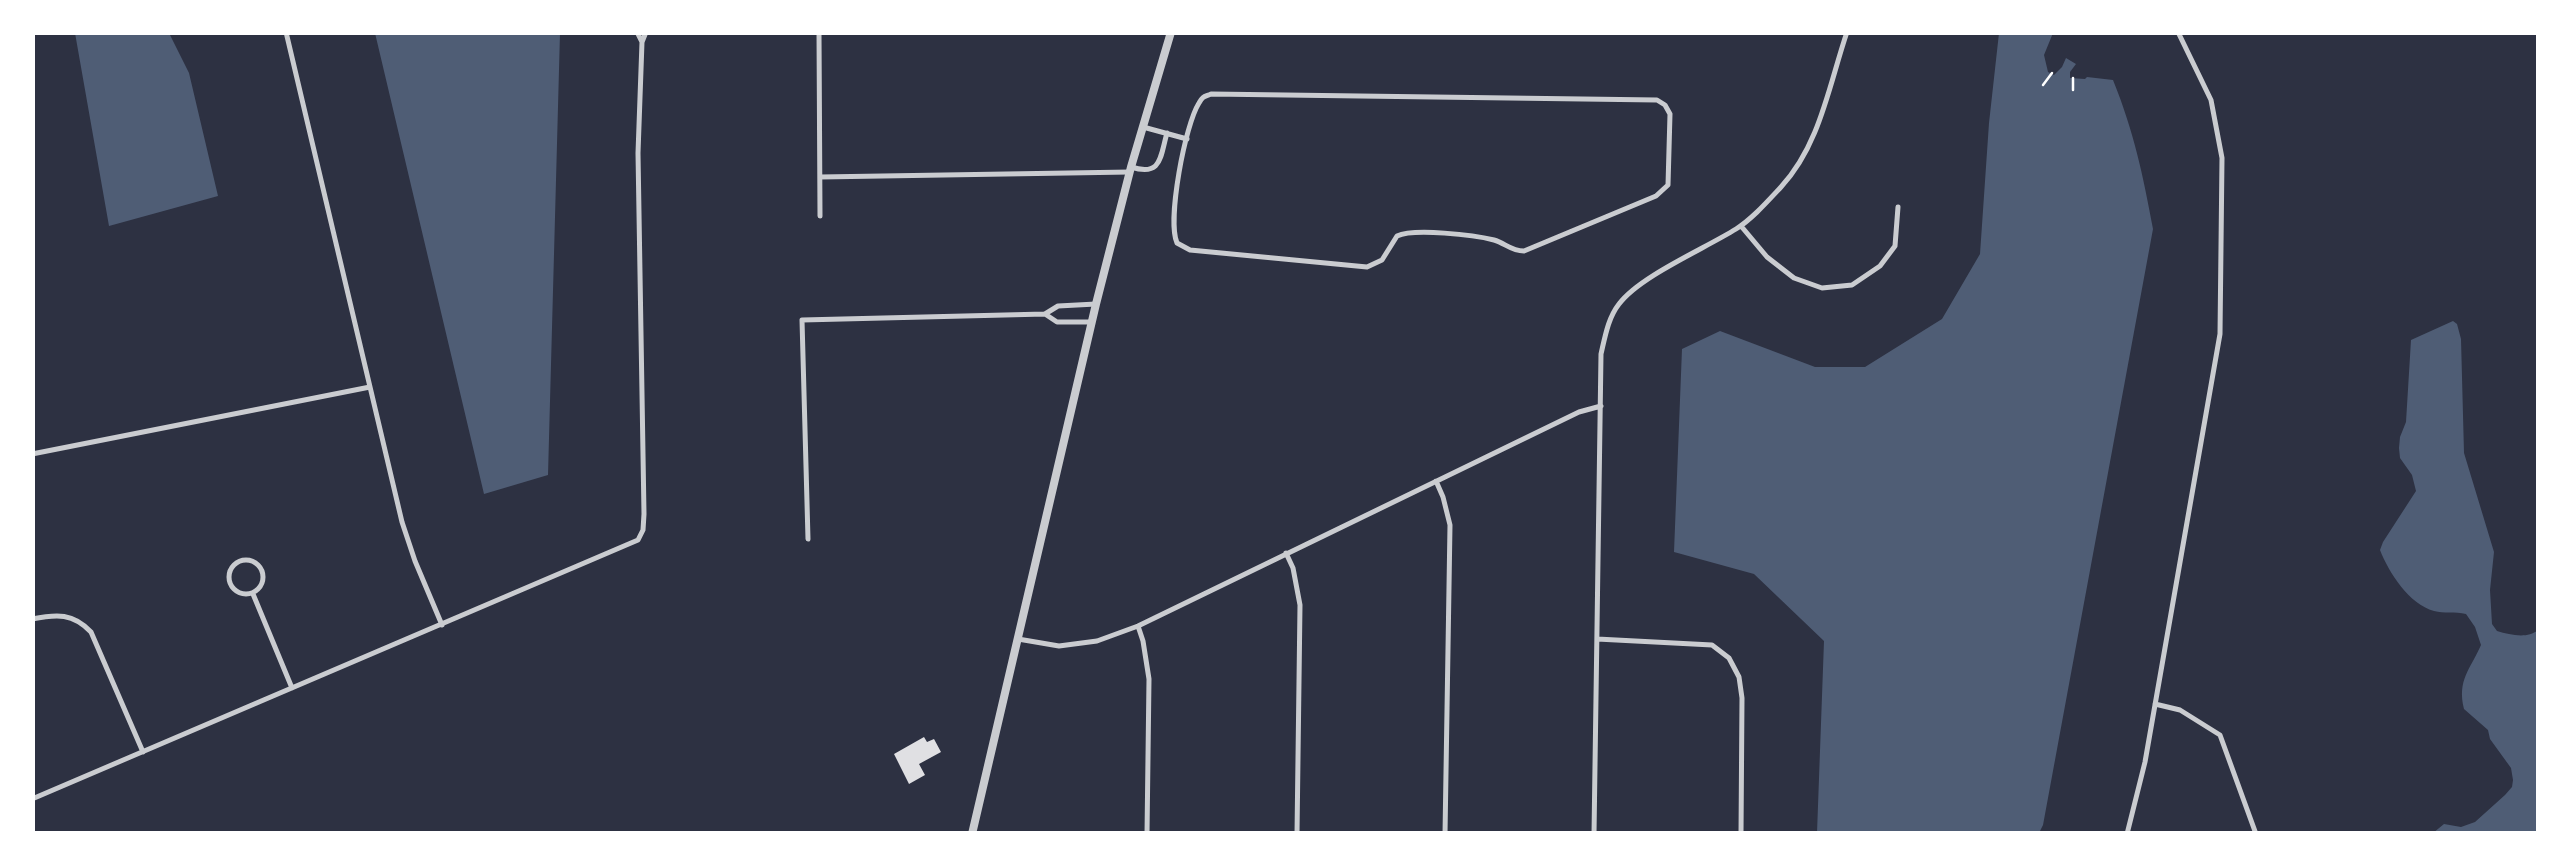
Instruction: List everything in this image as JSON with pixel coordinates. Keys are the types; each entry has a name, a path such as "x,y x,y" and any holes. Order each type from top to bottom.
{"street":[{"path":"286,32 406,533 442,625"},
{"path":"638,32 642,42"},
{"path":"32,799 631,545 640,537 644,514 638,152 642,42 646,32"},
{"path":"819,32 820,216"},
{"path":"972,834 1091,322 1171,32"},
{"path":"1594,834 1601,354 1610,317 1638,285 1741,226 1783,185 1802,158 1820,118 1847,32"},
{"path":"2127,834 2145,762 2220,334 2222,158 2211,100 2178,32"},
{"path":"1211,94 1657,100 1670,114 1669,180 1666,190 1656,196 1530,249 1516,251 1496,240 1407,232 1393,239 1378,264 1364,268 1181,246 1174,238 1173,226 1187,139 1198,105 1211,94"},
{"path":"1143,127 1187,139"},
{"path":"820,177 1146,171 1158,162 1166,133"},
{"path":"1741,226 1767,258 1794,278 1822,288 1852,285 1880,266 1894,246 1898,208"},
{"path":"808,539 802,320 1045,314 1058,306 1096,304"},
{"path":"1045,314 1058,322 1091,322"},
{"path":"32,454 370,388"},
{"path":"1016,639 1060,646 1097,642 1138,626 1579,412 1601,406"},
{"path":"1436,481 1450,525 1445,834"},
{"path":"1286,552 1300,604 1297,834"},
{"path":"240,561 256,564 262,573 262,584 252,593 237,592 230,584 232,568 240,561"},
{"path":"252,593 292,688"},
{"path":"32,619 67,616 91,632 143,752"},
{"path":"1138,626 1149,679 1147,834"},
{"path":"1597,638 1712,646 1729,658 1742,698 1741,834"},
{"path":"2155,704 2180,710 2220,735 2256,834"}],"path":[{"path":"2043,85 2052,73"},
{"path":"2072,78 2074,90"}],"water":[{"path":"75,33 169,33 189,73 218,196 109,226"},
{"path":"375,33 560,33 548,475 484,494"},
{"path":"1999,33 2053,33 2044,55 2048,72 2054,75 2066,58 2076,64 2070,78 2113,80 2137,154 2153,229 2043,825 2039,833 1817,833 1824,641 1754,574 1674,552 1682,349 1720,331 1815,367 1865,367 1942,319 1980,254"},
{"path":"2453,321 2461,339 2464,453 2494,552 2492,624 2497,631 2513,635 2529,635 2538,630 2538,833 2433,833 2444,824 2461,827 2475,822 2512,787 2511,768 2488,730 2464,709 2463,683 2481,645 2475,627 2466,614 2434,611 2416,602 2394,578 2380,550 2416,491 2399,448 2406,422 2411,340"}],"building":[{"path":"924,737 927,742 934,739 941,752 919,764 925,775 909,784 894,754"}]}
